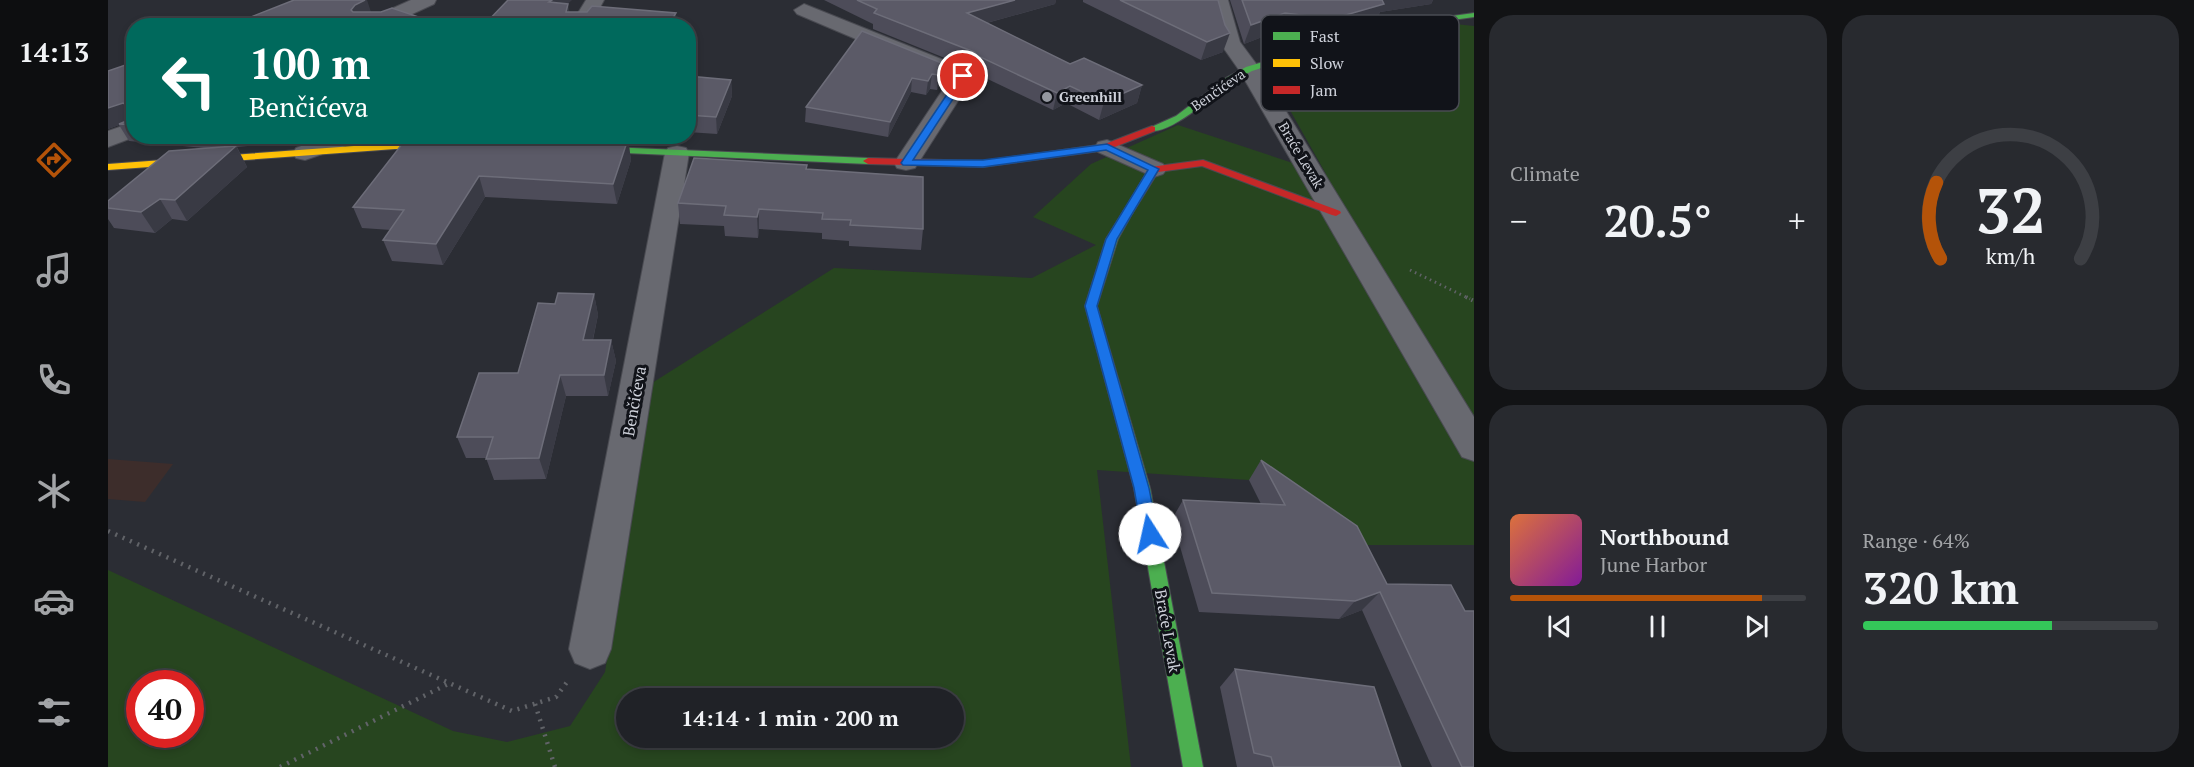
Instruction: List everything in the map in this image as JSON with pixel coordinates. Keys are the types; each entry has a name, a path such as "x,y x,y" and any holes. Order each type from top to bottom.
{"street":[{"path":"387,18 427,0"},
{"path":"584,18 595,0"},
{"name":"Braće Levak","path":"1219,0 1230,43 1261,89"},
{"path":"804,10 963,76 906,163"},
{"name":"Benčićeva","path":"1459,17 1474,15"},
{"name":"Benčićeva","path":"574,149 906,163 983,164 1107,147 1179,118 1229,80 1261,65"},
{"name":"Braće Levak","path":"1274,111 1474,447"},
{"path":"108,140 126,132"},
{"path":"305,153 330,144"},
{"path":"108,167 395,146 461,146"},
{"path":"1107,147 1154,169"},
{"name":"Benčićeva","path":"590,649 677,153"},
{"name":"Braće Levak","path":"1193,767 1142,488 1091,306 1112,239 1154,169 1203,163 1336,213"}],"path":[{"path":"1403,267 1474,301"},
{"path":"108,531 513,711 556,697 590,649"},
{"path":"280,767 448,684"},
{"path":"535,704 555,767"}],"shaded area":[{"path":"108,459 173,464 145,502 108,499"}],"green space":[{"path":"1459,24 1474,26 1474,545 1341,545 1249,480 1097,470 1131,767 108,767 108,570 453,731 507,742 570,726 605,672 652,383 834,268 1032,278 1096,245 1033,217 1091,164 1178,125 1326,174 1290,111 1459,111"}],"building":[{"path":"294,0 365,0 351,10 353,12 381,12 392,8 421,18 248,18"},
{"path":"508,0 552,0 549,2 568,4 566,12 587,12 592,6 676,13 673,18 491,18"},
{"path":"857,0 1015,0 967,13 1070,64 1084,58 1142,85 1104,102 1070,86 1057,93 978,56 974,52 874,13 877,9"},
{"path":"1120,0 1218,0 1225,25 1230,33 1207,42"},
{"path":"1242,0 1382,0 1384,4 1346,15 1285,13 1261,15 1261,21 1251,25"},
{"path":"862,31 944,64 938,75 932,74 928,81 912,78 890,122 806,107"},
{"path":"126,65 126,105 123,103 108,108 108,71"},
{"path":"696,77 731,80 716,117 696,116"},
{"path":"402,144 626,144 613,184 479,176 436,244 383,240 404,210 353,207"},
{"path":"236,146 175,200 160,199 141,212 108,208 108,201 169,151"},
{"path":"694,158 807,165 806,169 923,177 923,229 850,225 851,220 822,219 823,213 759,209 757,217 724,215 726,206 678,203"},
{"path":"558,293 594,294 583,340 611,340 604,375 560,375 539,458 486,459 493,437 457,437 479,373 518,373 538,303 555,304"},
{"path":"1261,460 1357,526 1387,584 1451,585 1465,611 1474,611 1474,767 1462,767 1380,592 1355,601 1212,593 1183,500 1285,505"},
{"path":"1235,669 1374,687 1401,767 1274,767 1271,757 1254,753"}],"traffic: fast":[{"path":"1459,17 1474,15"},
{"path":"1152,129 1179,118 1229,80 1261,65"},
{"path":"585,149 868,161"},
{"path":"1128,212 1112,239 1091,306 1142,488 1193,767"}],"traffic: slow":[{"path":"108,167 395,146 446,146"}],"traffic: jam":[{"path":"868,161 983,164 1107,147 1152,129"},
{"path":"1128,212 1154,169 1203,163 1336,213"}],"place":[{"name":"Greenhill","path":"1047,97"}],"route":[{"path":"963,76 906,163 983,164 1107,147 1154,169 1112,239 1091,306 1142,488 1150,534"}]}
